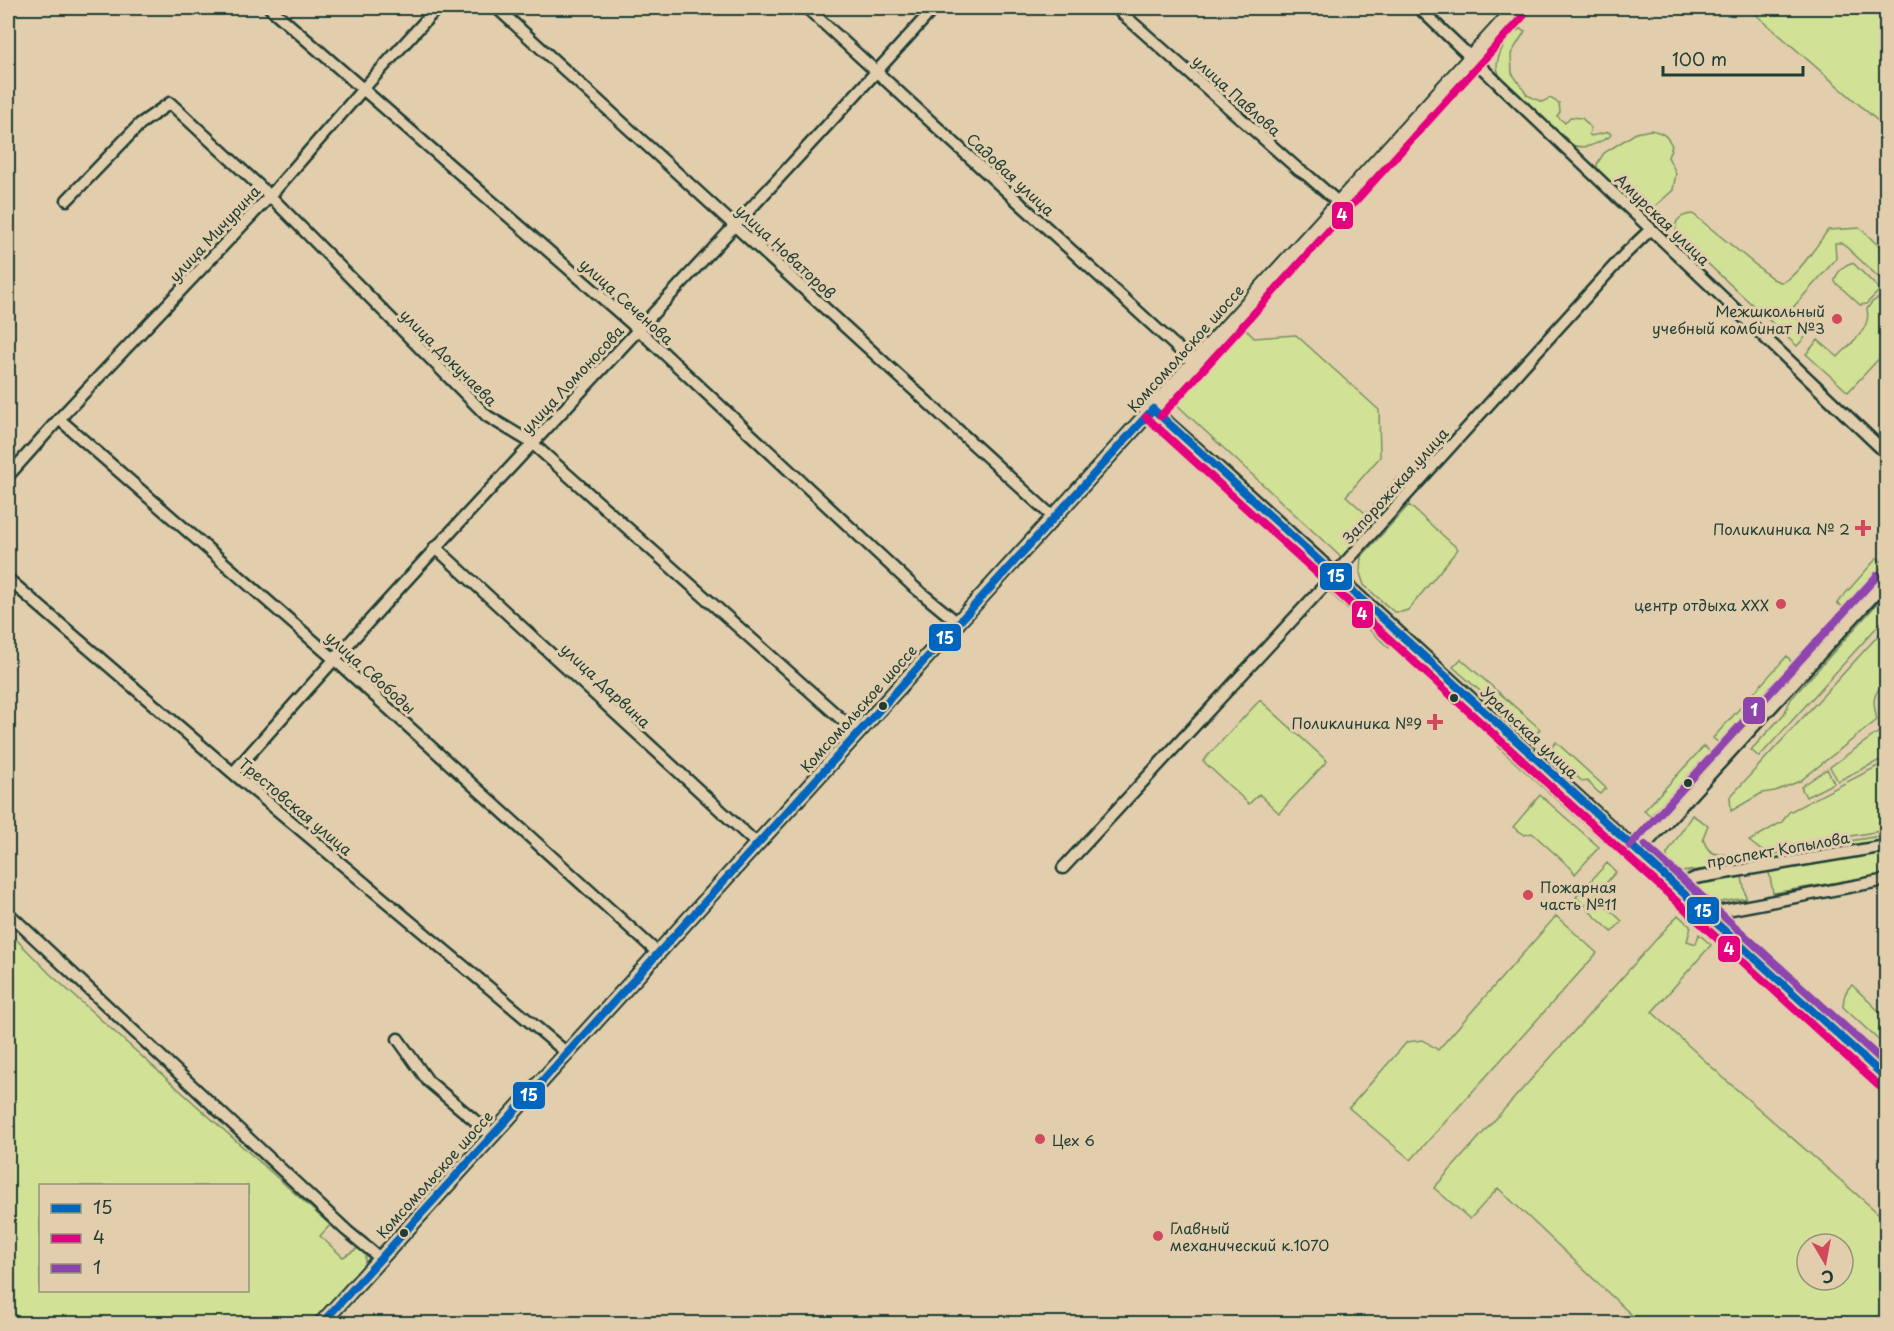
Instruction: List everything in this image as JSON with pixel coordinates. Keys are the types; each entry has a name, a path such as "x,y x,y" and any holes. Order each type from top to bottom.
{"main road":[{"name":"Комсомольское шоссе","path":"321,1323 1516,8"}],"street":[{"name":"улица Сеченова","path":"270,8 639,330 914,587 958,623"},
{"name":"улица Мичурина","path":"8,476 58,419 270,196 437,8"},
{"name":"улица Новаторов","path":"497,8 1054,518"},
{"name":"Садовая улица","path":"807,8 1194,363"},
{"name":"улица Ломоносова","path":"233,772 435,547 639,330 934,8"},
{"name":"улица Павлова","path":"1116,8 1339,203"},
{"name":"Амурская улица","path":"1419,8 1887,453"},
{"name":"улица Докучаева","path":"67,200 140,124 170,103 270,196 487,417 532,443 857,734"},
{"name":"Запорожская улица","path":"1063,868 1335,574 1625,254 1651,229"},
{"name":"Уральская улица","path":"1153,409 1887,1078"},
{"name":"улица Свободы","path":"58,419 334,659 658,953"},
{"name":"улица Дарвина","path":"435,547 757,844"},
{"name":"Трестовская улица","path":"8,579 567,1053"},
{"path":"1638,853 1887,582"},
{"name":"проспект Копылова","path":"1676,887 1695,878 1887,846"},
{"path":"1706,914 1887,880"},
{"path":"8,913 347,1231 380,1258"},
{"path":"398,1039 428,1081 492,1135"}],"green space":[{"path":"1749,8 1886,8 1886,128 1761,19"},
{"path":"1521,29 1525,31 1511,54 1512,73 1527,95 1542,102 1550,98 1559,103 1560,112 1557,116 1565,123 1570,117 1582,118 1591,128 1589,134 1591,136 1609,132 1611,135 1609,137 1586,147 1572,145 1501,81 1497,70 1499,55 1508,39"},
{"path":"1650,130 1664,135 1672,146 1668,157 1676,173 1673,190 1653,208 1634,207 1598,173 1597,164 1604,153 1636,133"},
{"path":"1693,214 1773,279 1781,282 1787,280 1800,268 1828,230 1860,228 1886,253 1886,284 1842,243 1835,243 1836,259 1789,312 1811,331 1797,346 1680,238 1676,228 1677,221 1683,216"},
{"path":"1851,263 1878,288 1879,291 1866,304 1860,305 1835,282 1840,270"},
{"path":"1880,297 1886,302 1886,351 1848,392 1806,354 1818,340 1838,357 1863,330 1868,316 1867,309"},
{"path":"1239,322 1254,338 1296,335 1379,410 1380,457 1346,496 1366,514 1397,478 1408,488 1343,559 1176,404 1174,391"},
{"path":"1409,505 1458,549 1408,610 1394,612 1364,585 1360,573 1361,557"},
{"path":"1877,558 1885,564 1852,601 1853,605 1845,608 1837,603"},
{"path":"1347,589 1399,638 1389,648 1328,591"},
{"path":"1886,594 1886,617 1759,757 1751,750 1784,714 1791,699"},
{"path":"1886,627 1886,682 1874,699 1877,720 1800,781 1775,791 1762,793 1731,811 1730,797"},
{"path":"1787,656 1794,666 1793,672 1729,742 1720,744 1713,738"},
{"path":"1461,659 1540,729 1532,737 1453,667"},
{"path":"1260,700 1327,761 1279,813 1259,794 1249,804 1203,761"},
{"path":"1883,729 1886,732 1886,830 1762,851 1749,841 1782,822 1789,812 1884,763 1882,759 1838,781 1830,767"},
{"path":"1507,738 1612,833 1604,842 1498,747"},
{"path":"1556,742 1606,788 1600,794 1549,751"},
{"path":"1704,746 1710,752 1710,759 1701,761 1686,777 1686,786 1682,782 1650,816 1644,811"},
{"path":"1827,769 1834,783 1806,797 1801,787"},
{"path":"1540,795 1599,847 1575,874 1532,833 1525,835 1513,827"},
{"path":"1692,815 1708,825 1703,838 1706,846 1714,853 1725,854 1728,866 1681,872 1671,866 1667,854"},
{"path":"1886,835 1886,840 1767,860 1767,855"},
{"path":"1886,852 1886,874 1773,893 1769,872"},
{"path":"1607,863 1616,872 1585,906 1576,897"},
{"path":"1742,877 1746,898 1714,903 1696,887 1700,883"},
{"path":"1597,898 1622,921 1612,932 1587,909"},
{"path":"1678,915 1691,927 1687,941 1696,944 1699,934 1711,945 1652,1012 1886,1220 1886,1323 1640,1323 1498,1188 1470,1219 1434,1188"},
{"path":"1556,916 1597,953 1411,1160 1349,1108 1407,1042 1423,1040 1438,1050"},
{"path":"8,931 50,974 330,1225 320,1236 343,1257 360,1247 365,1253 365,1266 313,1323 8,1323"},
{"path":"1852,985 1886,1018 1886,1047 1843,1007 1846,992"}],"transit line":[{"name":"4","path":"1161,416 1524,15"},
{"name":"15","path":"1153,409 1886,1078"},
{"name":"15","path":"321,1324 1153,409"},
{"name":"4","path":"1146,417 1879,1086"},
{"name":"1","path":"1630,846 1878,575"},
{"name":"1","path":"1645,845 1886,1064"}],"place":[{"name":"Межшкольный учебный комбинат №3","path":"1837,319"},
{"name":"Поликлиника № 2","path":"1863,528"},
{"name":"центр отдыха ХХХ","path":"1781,604"},
{"name":"Поликлиника №9","path":"1435,722"},
{"name":"Пожарная часть №11","path":"1528,895"},
{"name":"Цех 6","path":"1040,1139"},
{"name":"Главный механический к.1070","path":"1158,1236"}]}
